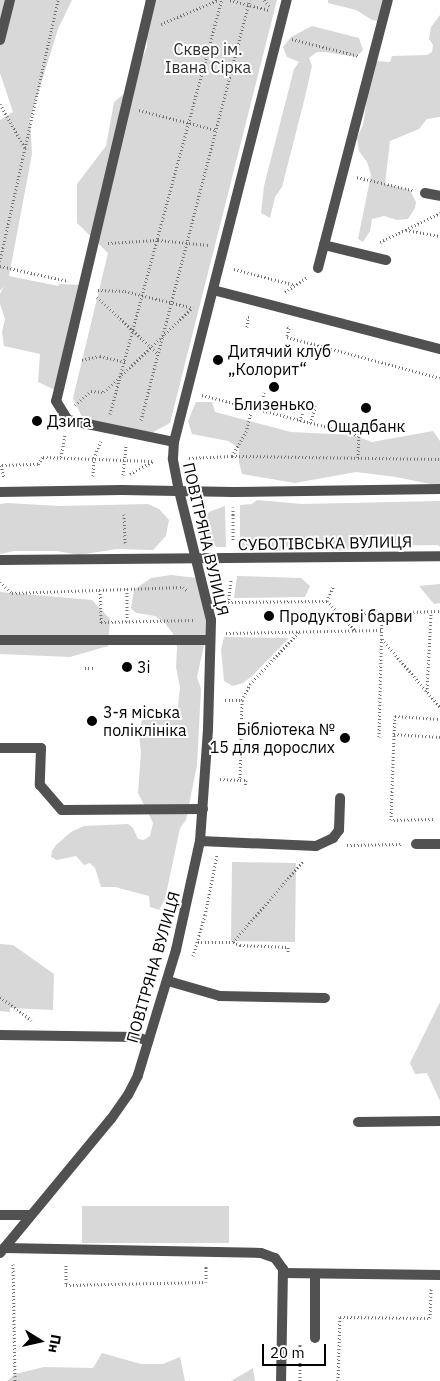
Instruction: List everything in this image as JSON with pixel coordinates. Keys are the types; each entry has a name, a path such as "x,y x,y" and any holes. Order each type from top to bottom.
{"street":[{"path":"0,40 10,0"},
{"path":"151,0 56,401 68,420 174,442"},
{"name":"ПОВІТРЯНА ВУЛИЦЯ","path":"2,1251 111,1119 128,1095 138,1075 168,981 200,841 208,729 211,620 179,491 173,459 174,442 287,0"},
{"path":"318,268 388,0"},
{"path":"424,192 440,196"},
{"path":"324,245 386,260"},
{"path":"213,290 440,349"},
{"path":"0,492 440,490"},
{"name":"СУБОТІВСЬКА ВУЛИЦЯ","path":"0,560 125,557 196,559 440,556"},
{"path":"0,640 210,640"},
{"path":"0,748 41,748 40,785 62,810 203,809"},
{"path":"200,841 316,846 333,838 339,830 340,798"},
{"path":"416,844 440,844"},
{"path":"168,981 220,996 325,998"},
{"path":"0,1035 137,1037 148,1041"},
{"path":"358,1122 440,1121"},
{"path":"0,1215 30,1215"},
{"path":"2,1251 261,1253 275,1258 283,1269 281,1381"},
{"path":"283,1273 440,1275"},
{"path":"315,1274 315,1338"}],"path":[{"path":"0,261 58,0"},
{"path":"144,31 218,0"},
{"path":"93,478 94,458 107,428 222,0"},
{"path":"230,0 274,12"},
{"path":"122,478 125,447 138,435 161,337 250,0"},
{"path":"289,38 364,58"},
{"path":"0,104 26,148"},
{"path":"125,107 216,130"},
{"path":"342,174 424,192"},
{"path":"440,213 406,230 440,236"},
{"path":"92,244 158,240 214,245"},
{"path":"0,266 84,285 98,290 124,291 192,308 104,392 91,391 77,402 68,420"},
{"path":"233,269 296,285"},
{"path":"84,285 133,333 158,353"},
{"path":"240,315 257,320"},
{"path":"247,328 248,318"},
{"path":"281,326 289,328 287,337 440,378"},
{"path":"78,361 100,356 125,362"},
{"path":"203,385 200,394 359,435"},
{"path":"260,410 264,392"},
{"path":"75,393 80,411"},
{"path":"300,421 305,403"},
{"path":"310,423 316,406"},
{"path":"232,456 246,432 252,408"},
{"path":"358,458 359,435 364,419"},
{"path":"189,458 232,456 440,459"},
{"path":"4,478 1,466 38,464 43,457 153,461"},
{"path":"233,506 233,545"},
{"path":"124,514 125,548"},
{"path":"226,620 231,579"},
{"path":"0,582 12,593 183,587 192,592"},
{"path":"327,601 334,585"},
{"path":"100,590 101,622 194,620 193,611"},
{"path":"127,590 127,622"},
{"path":"228,602 327,601 356,630"},
{"path":"340,614 440,611"},
{"path":"427,692 431,612"},
{"path":"379,736 382,614"},
{"path":"223,633 382,630"},
{"path":"240,780 242,700 250,684 300,632"},
{"path":"381,638 440,707"},
{"path":"85,668 93,668"},
{"path":"221,700 242,700"},
{"path":"433,819 391,820 395,716 440,719"},
{"path":"394,734 440,737"},
{"path":"220,779 246,780 246,786"},
{"path":"346,845 416,844"},
{"path":"234,942 316,846"},
{"path":"198,942 234,942 240,945 288,947 288,953"},
{"path":"0,997 55,1037"},
{"path":"57,1263 66,1263 66,1286 206,1282 206,1265 215,1265"},
{"path":"15,1381 13,1264 22,1264"},
{"path":"338,1381 340,1316 430,1318 431,1281"}],"green space":[{"path":"0,0 72,0 58,29 30,119 32,154 9,276 58,286 59,284 83,285 55,390 38,382 40,354 4,346 2,332 5,319 0,304 0,294 4,286 0,291 0,120 13,112 0,73"},
{"name":"Сквер ім. Івана Сірка","path":"145,0 277,0 170,423 150,434 83,419 73,398 108,253 77,223 77,184 106,146 114,102 129,90 147,47"},
{"path":"328,0 385,0 377,21 356,10 328,3"},
{"path":"440,15 440,117 427,119 419,129 390,141 385,184 410,190 416,202 415,208 408,219 397,220 384,216 372,219 370,231 363,242 358,239 371,175 367,162 359,151 357,138 363,125 371,71 377,61 390,62 392,56 427,55 432,52 433,45 429,39 431,27"},
{"path":"312,26 359,38 363,50 356,57 317,52 309,58 312,66 304,101 282,187 275,197 270,218 261,213 264,186 294,69 299,62 287,57 283,47 291,37"},
{"path":"196,402 212,402 215,412 291,432 353,435 372,442 433,431 440,441 440,486 396,477 356,472 295,483 242,474 239,462 239,448 228,441 192,434 188,421"},
{"path":"257,500 302,504 440,501 440,547 438,545 375,546 343,551 323,547 274,551 240,547 240,505 252,504"},
{"path":"0,504 60,506 148,504 159,509 169,520 166,536 153,550 117,549 79,555 57,551 14,551 0,554"},
{"path":"225,506 226,547 217,547 207,541 203,533 203,519 209,512"},
{"path":"171,575 197,578 207,586 213,604 197,677 201,689 197,765 186,820 180,828 165,899 159,910 150,907 149,896 115,887 101,887 95,868 90,863 84,865 76,856 57,860 51,857 56,845 71,832 84,826 128,824 133,828 138,839 144,840 150,836 153,823 138,793 141,753 139,733 142,720 169,716 175,713 178,707 180,687 176,667 177,647 173,634 165,623 155,616 136,613 131,608 134,590 151,578"},
{"path":"237,576 301,578 310,586 305,597 234,598"},
{"path":"440,584 440,603 434,604 419,586"},
{"path":"0,592 92,600 110,619 108,646 70,657 0,654"},
{"path":"224,637 289,638 252,676 243,683 233,686 224,681 221,650"},
{"path":"232,862 296,863 295,942 231,941"},
{"path":"0,944 13,945 54,974 53,1010 10,1008 10,1012 0,1011"},
{"path":"440,1002 440,1101 427,1073 415,1074 410,1063"},
{"path":"82,1206 229,1206 229,1243 82,1243"},
{"path":"102,1353 141,1364 163,1364 180,1357 185,1381 7,1381 15,1374 44,1367 93,1368"},
{"path":"253,1368 255,1381 231,1381"}],"place":[{"name":"Дитячий клуб „Колорит“","path":"218,360"},
{"name":"Близенько","path":"274,387"},
{"name":"Ощадбанк","path":"366,408"},
{"name":"Дзига","path":"37,421"},
{"name":"Продуктові барви","path":"269,616"},
{"name":"3і","path":"127,667"},
{"name":"3-я міська поліклініка","path":"92,721"},
{"name":"Бібліотека № 15 для дорослих","path":"345,738"}]}
